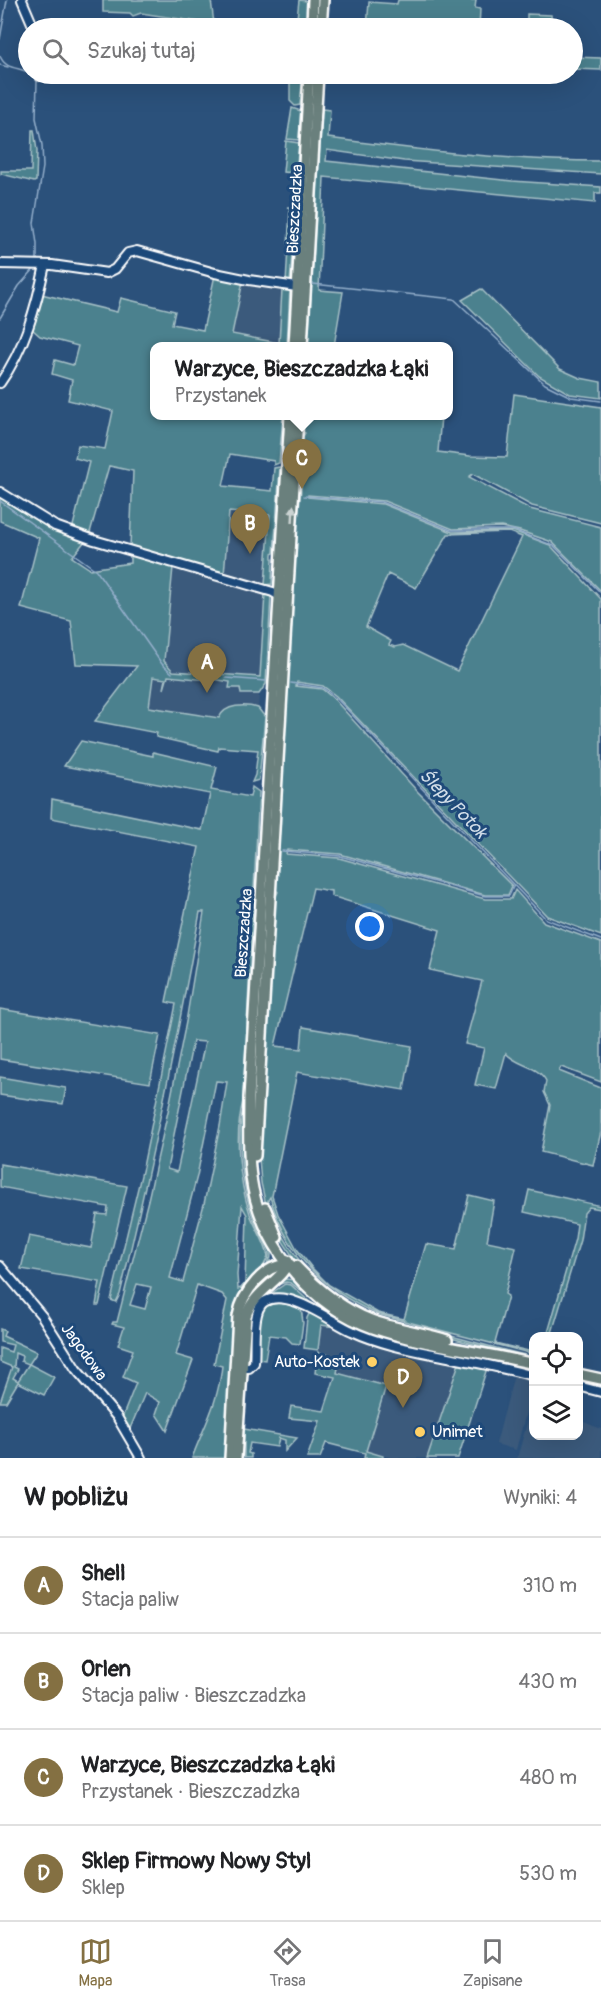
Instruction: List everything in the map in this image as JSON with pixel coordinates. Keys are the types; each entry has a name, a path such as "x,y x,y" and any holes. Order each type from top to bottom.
{"main road":[{"path":"312,18 313,0"},
{"path":"322,18 323,0"},
{"name":"Bieszczadzka","path":"294,342 308,84"},
{"name":"Bieszczadzka","path":"302,342 317,84"},
{"name":"Bieszczadzka","path":"290,420 249,1098 249,1155 253,1189 271,1237 291,1262"},
{"name":"Bieszczadzka","path":"291,1262 277,1237 259,1192 255,1147 298,420"},
{"path":"230,1458 239,1310 250,1289 273,1264 275,1256 271,1237"},
{"path":"268,1271 291,1262"},
{"path":"236,1458 244,1322 247,1310 258,1294 291,1262"},
{"path":"291,1262 301,1281 315,1294 343,1314 374,1328 529,1363"},
{"path":"291,1262 321,1290 367,1318 498,1356"},
{"path":"275,1280 286,1276 301,1281"},
{"path":"583,1375 601,1379"}],"street":[{"path":"22,0 30,18"},
{"path":"0,264 39,265 106,273 116,269 128,253 137,251 215,273 297,287"},
{"path":"0,383 13,364 27,334 38,300 39,265"},
{"path":"0,492 55,526 94,540 278,592 285,589 290,577"},
{"name":"Bieszczadzka","path":"278,592 287,610"},
{"name":"Jagodowa","path":"0,1266 38,1310 76,1369 117,1417 141,1458"},
{"path":"242,1368 250,1367 254,1363 257,1312 264,1302 273,1299 307,1305 348,1330 381,1342 529,1375"},
{"path":"583,1387 601,1392"}],"shaded area":[{"path":"243,281 282,289 279,342 232,334"},
{"path":"229,511 271,515 265,588 224,575"},
{"path":"179,568 265,593 260,677 173,671 164,661 173,570 178,571"},
{"path":"151,673 260,682 258,710 222,720 149,709"},
{"path":"321,1325 397,1350 462,1363 458,1366 427,1458 392,1458 366,1451 337,1373 340,1358 318,1352"},
{"path":"514,1375 529,1378 529,1402 516,1450 496,1444"},
{"path":"529,1417 529,1440 583,1440 583,1422 601,1429 601,1458 517,1458"}],"green space":[{"path":"103,0 211,0 213,18 174,18 141,13 133,16 130,13 103,12"},
{"path":"299,0 307,1 306,18 297,18"},
{"path":"398,0 476,0 475,8 480,9 480,18 368,18 369,2 397,4"},
{"path":"527,14 551,15 551,18 527,18"},
{"path":"583,57 601,58 601,70 583,69"},
{"path":"290,84 302,84 300,105 295,106 290,101"},
{"path":"292,108 301,111 299,140 287,139"},
{"path":"322,109 330,110 328,138 498,157 601,161 601,174 404,161 327,150 326,161 512,181 601,187 601,193 595,193 595,203 324,177 319,290 343,292 335,342 308,342"},
{"path":"32,130 34,130 37,151 36,181 1,174 1,171 31,171"},
{"path":"286,141 299,143 296,173 283,172"},
{"path":"287,207 295,209 290,284 286,284 290,208"},
{"path":"215,275 243,281 232,334 274,342 150,342 150,420 283,420 279,463 274,465 274,461 230,454 223,486 272,491 274,468 280,467 274,553 272,554 272,584 265,585 270,515 229,512 224,575 130,547 133,471 109,466 89,536 72,530 89,462 75,458 78,445 105,449 113,411 68,400 72,380 52,374 55,360 73,365 78,346 40,336 32,329 41,294 117,312 121,298 175,311 172,324 203,330"},
{"path":"277,286 290,288 287,342 279,342 282,289"},
{"path":"481,289 560,369 580,378 601,382 601,398 570,394 539,376 462,300"},
{"path":"514,394 601,407 601,523 532,506 473,474 469,477 530,509 601,527 601,591 552,542 520,531 501,527 453,529 384,501 308,495 308,497 383,504 452,532 513,531 550,545 601,599 601,936 547,916 336,696 323,686 297,682 296,686 322,689 334,699 418,792 512,886 508,895 485,895 340,854 287,850 286,854 339,858 485,899 511,899 515,890 544,922 601,943 601,1082 561,1067 559,1071 601,1088 601,1132 593,1165 541,1152 550,1105 544,1092 546,1081 538,1072 515,1061 506,1053 496,1089 475,1085 484,1048 465,1044 482,981 430,970 440,930 331,896 331,891 313,888 275,1046 301,1049 303,1027 412,1046 404,1090 297,1072 272,1196 278,1214 297,1249 329,1285 310,1268 297,1253 286,1236 270,1197 268,1200 285,1238 309,1271 323,1286 340,1298 377,1317 529,1356 529,1358 376,1319 334,1297 297,1263 280,1237 266,1205 259,1158 278,892 276,890 298,514 305,433 303,432 304,420 441,420 438,452 507,457","holes":["509,532 522,537 457,671 403,645 395,647 389,645 391,641 366,627 388,574 416,588 448,534"]},
{"path":"0,496 50,527 85,541 72,557 90,569 130,563 130,553 173,567 164,661 173,671 260,677 265,593 271,596 266,684 259,694 241,694 240,688 229,688 230,682 207,678 207,680 168,676 164,689 166,679 153,677 149,707 219,718 226,710 236,706 258,708 265,717 259,780 252,782 258,750 219,747 218,751 156,737 157,733 95,721 137,666 76,664 71,621 21,608 39,538 0,521"},
{"path":"81,741 153,756 153,752 217,767 211,790 250,797 252,787 259,792 243,1101 238,1143 246,1201 268,1257 263,1267 264,1270 241,1295 234,1312 226,1458 192,1458 214,1403 220,1380 222,1366 214,1364 227,1300 222,1294 197,1285 176,1355 193,1360 167,1431 156,1414 160,1402 145,1393 129,1431 119,1418 121,1415 122,1418 136,1383 123,1377 133,1350 118,1345 124,1327 112,1324 117,1322 148,1200 186,1022 204,912 200,912 153,1151 120,1294 116,1302 111,1300 143,1167 176,1004 166,1002 199,847 51,818 52,799 202,830 210,794 64,766","holes":["193,1041 205,1042 177,1172 167,1169","216,1081 227,1082 204,1204 183,1282 170,1278 197,1176","242,1206 247,1215 245,1283 238,1289","137,1284 151,1287 145,1309 130,1305"]},
{"path":"0,1009 160,1035 150,1083 0,1059"},
{"path":"0,1077 66,1088 63,1104 0,1095"},
{"path":"245,1103 245,1160 248,1188 255,1215 270,1248 270,1261 267,1267 268,1250 254,1220 243,1178 240,1130"},
{"path":"0,1164 127,1186 99,1305 96,1305 100,1282 21,1269 29,1236 91,1248 97,1214 107,1215 108,1207 0,1187"},
{"path":"529,1190 601,1206 601,1209 589,1207 584,1213 580,1240 552,1332 548,1332 575,1239 577,1224 524,1212"},
{"path":"469,1195 494,1201 487,1241 516,1247 505,1294 508,1296 495,1343 529,1351 529,1353 377,1314 358,1305 329,1285 378,1313 404,1319 426,1244 456,1249"},
{"path":"285,1279 294,1280 314,1300 350,1322 465,1353 529,1367 529,1370 376,1336 335,1318 291,1283 280,1284 279,1282"},
{"path":"285,1284 291,1285 313,1305 305,1301 272,1296 257,1306"},
{"path":"275,1302 301,1307 303,1323 300,1344 292,1343 286,1337 269,1335 265,1360 258,1359 258,1317 264,1306"},
{"path":"256,1308 253,1319 251,1363 248,1364 253,1311"},
{"path":"310,1312 314,1312 335,1327 321,1325 318,1350 304,1348 307,1318"},
{"path":"0,1329 5,1331 3,1336 37,1352 29,1364 54,1377 44,1395 18,1382 6,1402 0,1402 12,1367 0,1362 0,1348 11,1352 13,1345 0,1342","holes":["15,1353 22,1356 21,1361 29,1364 18,1381 13,1378 18,1369 14,1367"]},
{"path":"318,1352 340,1358 337,1373 386,1386 366,1451 383,1456 383,1458 364,1458 365,1453 326,1443 320,1458 307,1458 320,1421 289,1418 291,1406 324,1411 335,1377 315,1373"},
{"path":"462,1363 487,1368 458,1458 427,1458 458,1366"},
{"path":"244,1429 297,1438 285,1451 285,1440 279,1438 277,1447 250,1443 248,1453 251,1454 251,1458 244,1458"}],"waterway":[{"path":"0,39 7,0"},
{"path":"0,56 5,63 18,68"},
{"path":"0,65 8,67"},
{"path":"37,84 36,118 42,145 43,167 34,223 37,260"},
{"path":"0,318 19,286 35,268"},
{"path":"313,284 454,299 545,384 571,397 601,401"},
{"path":"304,496 381,502 451,530 513,530 554,546 601,593"},
{"path":"0,501 96,570 162,664 172,673"},
{"path":"226,678 266,681"},
{"name":"Ślepy Potok","path":"291,683 323,688 338,700 546,919 601,940"},
{"path":"282,851 340,856 485,896 509,896 514,885"}],"place":[{"name":"Warzyce, Bieszczadzka Łąki","path":"302,489"},
{"name":"Orlen","path":"250,554"},
{"name":"Shell","path":"207,693"},
{"name":"Auto-Kostek","path":"372,1362"},
{"name":"Sklep Firmowy Nowy Styl","path":"403,1408"},
{"name":"Unimet","path":"420,1432"}]}
